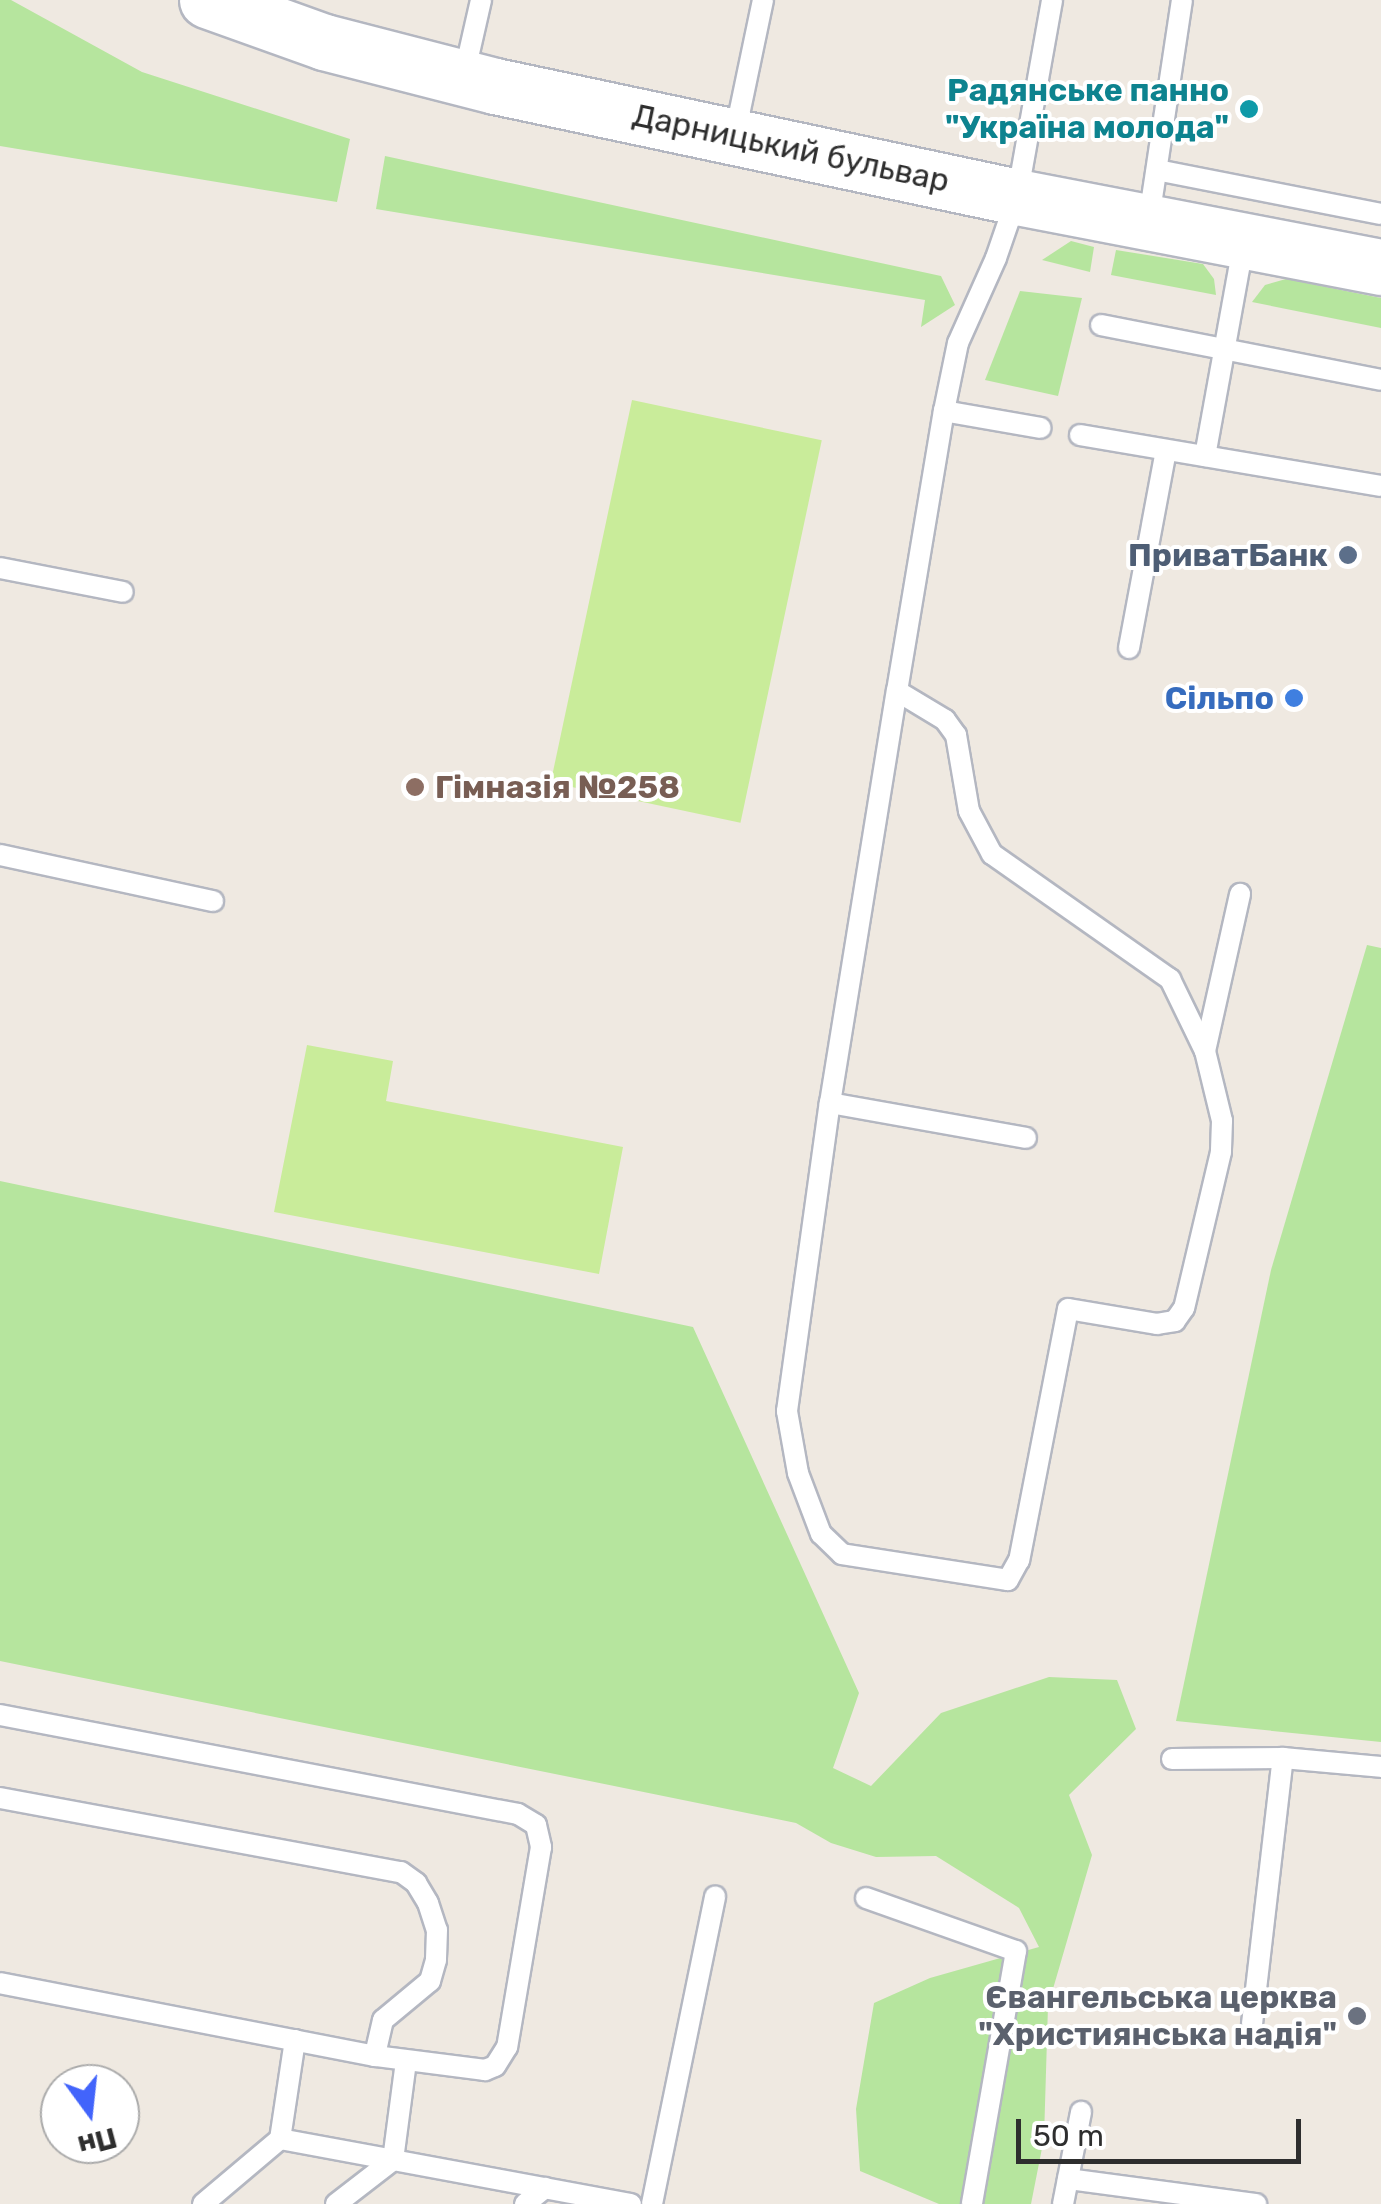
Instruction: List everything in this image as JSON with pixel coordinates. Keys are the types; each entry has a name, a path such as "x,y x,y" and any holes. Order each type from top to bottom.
{"street":[{"name":"Дарницький бульвар","path":"208,0 324,42 464,77 1017,196 1153,195 1245,240 1381,267"}],"lane":[{"path":"464,77 481,0"},
{"path":"735,134 763,0"},
{"path":"897,690 945,720 956,734 969,812 992,854 1160,969 1178,992 1205,1051 1223,1137 1184,1308 1176,1321 1157,1324 1068,1310 1019,1560 1008,1580 842,1554 820,1534 798,1473 787,1411 830,1103 897,690 944,411 958,343 996,258 1017,196 1052,0"},
{"path":"1182,0 1153,195 1381,214"},
{"path":"1205,456 1245,240"},
{"path":"1101,325 1381,380"},
{"path":"944,411 1042,428"},
{"path":"1080,434 1381,486"},
{"path":"1128,648 1166,450"},
{"path":"0,568 123,592"},
{"path":"0,855 214,901"},
{"path":"1205,1051 1240,894"},
{"path":"830,1103 1026,1138"},
{"path":"0,1715 529,1818 536,1826 541,1846 503,2057 485,2070 374,2056 0,1983"},
{"path":"1172,1759 1283,1758 1381,1767"},
{"path":"1252,2024 1283,1758"},
{"path":"0,1798 401,1872 416,1883 428,1903 437,1930 436,1960 430,1981 382,2020 374,2056"},
{"path":"652,2204 715,1896"},
{"path":"866,1898 1016,1951 972,2204"},
{"path":"203,2204 280,2139 295,2040"},
{"path":"336,2204 393,2160 406,2060"},
{"path":"1063,2204 1082,2112"},
{"path":"280,2139 630,2204"},
{"path":"1068,2179 1256,2204"},
{"path":"524,2204 544,2188"}],"green space":[{"path":"0,0 11,0 142,72 350,139 337,202 0,146"},
{"path":"385,156 941,276 955,305 921,327 925,300 376,209"},
{"path":"1071,241 1094,247 1090,272 1042,260"},
{"path":"1116,250 1203,264 1214,279 1216,295 1111,275"},
{"path":"1286,279 1381,298 1381,328 1252,302 1265,285"},
{"path":"1020,291 1082,298 1058,396 985,380"},
{"path":"632,400 822,440 740,823 551,782"},
{"path":"1367,945 1381,948 1381,1742 1176,1721 1271,1270"},
{"path":"307,1045 393,1061 386,1101 623,1147 599,1274 274,1212"},
{"path":"0,1181 693,1327 859,1693 833,1768 871,1786 941,1713 1049,1677 1117,1680 1136,1729 1069,1795 1092,1855 1048,2006 1044,2138 1031,2204 939,2204 860,2171 856,2109 874,2003 930,1978 1039,1947 1019,1908 936,1856 876,1857 831,1843 796,1823 0,1661"}],"place":[{"name":"Радянське панно \"Україна молода\"","path":"1249,109"},
{"name":"ПриватБанк","path":"1348,555"},
{"name":"Сільпо","path":"1294,698"},
{"name":"Гімназія №258","path":"415,787"},
{"name":"Євангельська церква \"Християнська надія\"","path":"1357,2016"}]}
